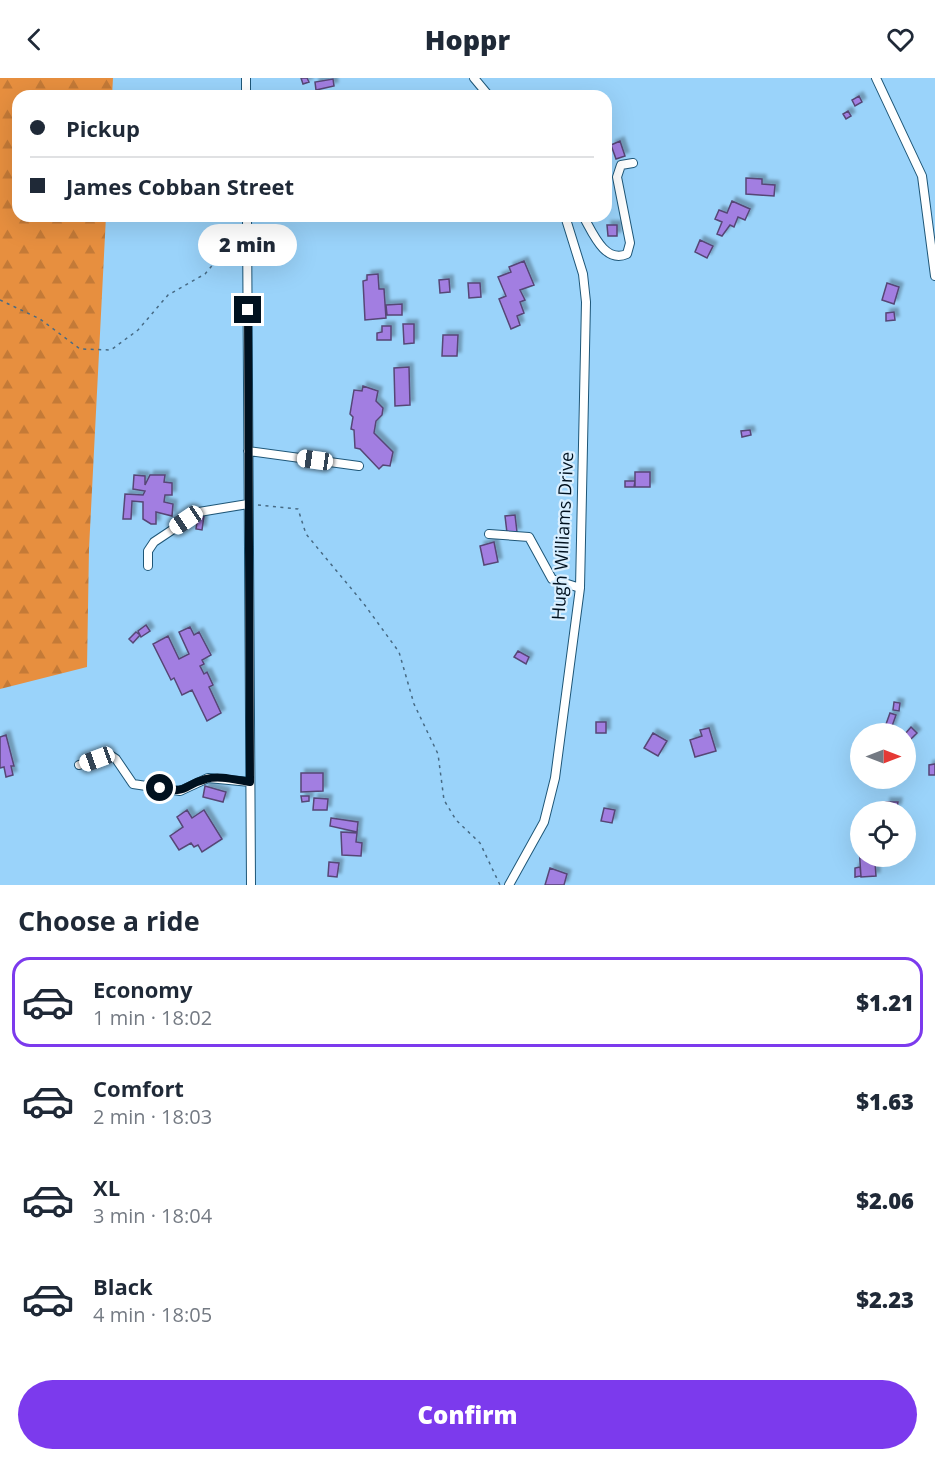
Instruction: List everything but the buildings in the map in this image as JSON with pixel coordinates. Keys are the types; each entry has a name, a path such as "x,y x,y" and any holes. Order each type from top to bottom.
{"street":[{"path":"474,78 484,90"},
{"path":"876,78 922,176 935,276"},
{"path":"587,222 608,253 618,257 627,254 630,243 617,177 621,165 633,163"},
{"path":"247,222 251,885"},
{"name":"Hugh Williams Drive","path":"509,885 544,822 555,778 580,588 586,302 583,274 567,222"},
{"path":"248,451 359,466"},
{"path":"148,566 148,551 154,542 199,512 248,504"},
{"path":"489,534 529,537 552,579 580,588"},
{"path":"79,765 110,755 116,759 134,784 176,791 185,790 208,778 250,782"}],"path":[{"path":"0,300 40,319 80,349 111,350 138,330 168,295 205,274 231,243 247,240"},
{"path":"248,504 298,509 306,534 364,604 399,652 414,704 438,754 444,800 456,820 480,843 500,885"}],"green space":[{"path":"0,78 113,78 112,90 12,90 12,222 106,222 89,549 87,667 0,689"}],"route":[{"path":"160,788 185,790 208,778 250,782 248,310"}]}
